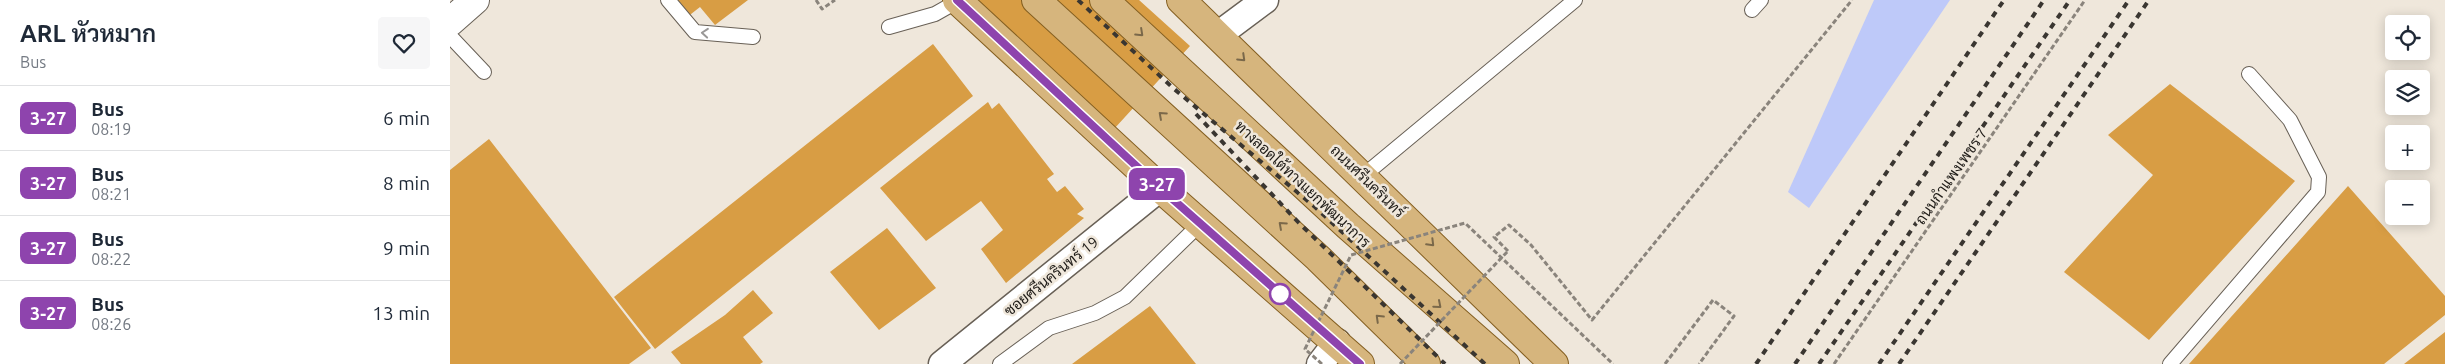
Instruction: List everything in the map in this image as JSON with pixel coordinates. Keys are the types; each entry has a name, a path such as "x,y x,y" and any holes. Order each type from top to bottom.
{"main road":[{"path":"450,22 475,0"},
{"path":"958,0 1200,224 1326,357 1360,364"},
{"path":"1036,0 1318,258 1426,364"},
{"name":"ทางลอดใต้ทางแยกพัฒนาการ","path":"1104,0 1348,226 1505,364"},
{"name":"ถนนศรีนครินทร์","path":"1181,0 1554,364"}],"street":[{"path":"1218,35 1266,0"},
{"name":"ซอยศรีนครินทร์ 19","path":"942,364 1160,188"}],"lane":[{"path":"668,0 695,32 753,37"},
{"path":"889,27 935,14 958,0"},
{"path":"1363,176 1575,0"},
{"path":"450,36 484,72"},
{"path":"2170,364 2318,192 2319,177 2290,120 2249,74"},
{"path":"1000,364 1049,328 1095,313 1125,297 1200,224"}],"path":[{"path":"816,0 822,8 835,0"},
{"path":"1400,364 1508,251 1494,237 1509,225 1531,245 1592,320 1852,0"},
{"name":"ถนนกำแพงเพชร 7","path":"1834,364 2085,0"},
{"path":"1326,357 1305,349 1351,255 1465,223 1613,364"},
{"path":"1664,364 1713,300 1734,316 1698,364"}],"shaded area":[{"path":"1874,0 1950,0 1809,208 1788,192"}],"building":[{"path":"671,0 748,0 715,25 700,7 686,18"},
{"path":"973,0 1139,0 1190,46 1114,129"},
{"path":"933,44 973,96 655,349 614,297"},
{"path":"2170,84 2295,181 2149,340 2064,272 2153,175 2108,135"},
{"path":"988,102 992,109 999,103 1054,174 1047,179 1057,192 1065,186 1084,209 1077,214 1084,218 1006,283 981,249 1003,230 981,201 926,241 880,188"},
{"path":"489,139 651,348 629,364 450,364 450,170"},
{"path":"2348,186 2445,296 2445,315 2384,364 2189,364"},
{"path":"887,228 936,288 879,330 830,272"},
{"path":"753,290 773,313 743,337 763,362 760,364 681,364 671,352 725,315"},
{"path":"1150,306 1196,364 1072,364"},
{"path":"2445,332 2445,364 2404,364"}],"railway":[{"path":"1078,0 1173,88 1315,207 1485,364"},
{"path":"1756,364 2004,0"},
{"path":"1795,364 2044,0"},
{"path":"1819,364 2070,0"},
{"path":"1879,364 2129,0"},
{"path":"1899,364 2149,0"},
{"path":"1196,114 1299,223 1445,364"}],"bus line":[{"name":"3-27","path":"957,0 1160,188 1360,364"}]}
